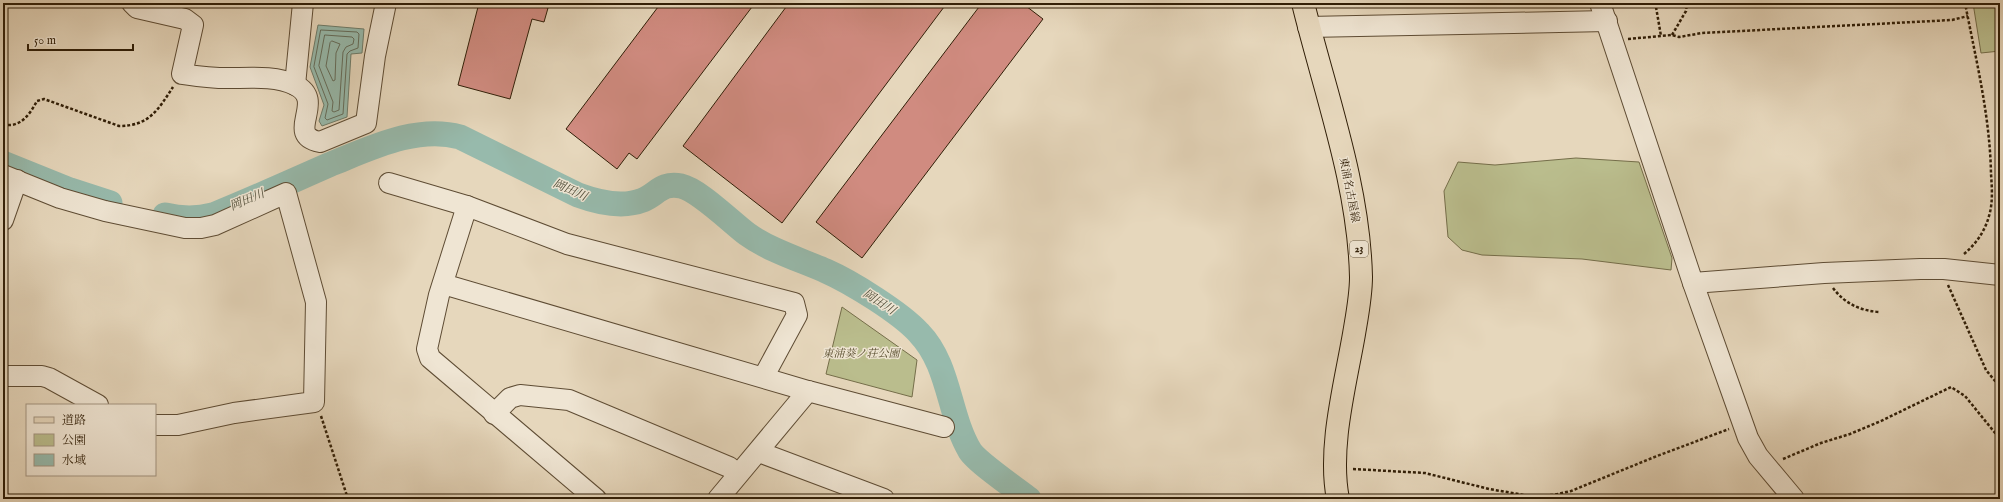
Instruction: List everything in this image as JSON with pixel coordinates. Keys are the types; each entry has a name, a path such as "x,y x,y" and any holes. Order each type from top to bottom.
{"main road":[{"name":"東浦名古屋線","path":"1302,3 1354,204 1361,279 1358,310 1340,416 1335,483 1338,499"}],"street":[{"path":"132,3 137,8 185,19 193,25 182,74 218,78 278,80 295,85 308,99 309,107 304,123 304,132 307,137 313,141 320,142 366,123 375,56 386,3"},
{"path":"295,85 303,3"},
{"path":"1600,3 1693,283 1742,424 1751,444 1794,499"},
{"path":"1308,27 1607,22"},
{"path":"3,220 10,178 67,200 105,211 185,228 201,228 215,225 286,193 316,302 316,391 314,402 234,413 178,425 156,426"},
{"path":"389,184 467,206 567,244 794,304 798,315 764,376"},
{"path":"467,206 443,284 427,349 430,358 494,414 596,499"},
{"path":"1693,283 1824,273 1944,269 2000,275"},
{"path":"443,284 808,390 944,426"},
{"path":"3,376 42,376 49,378 96,404"},
{"path":"718,499 808,390"},
{"path":"494,414 510,398 520,395 569,400 729,467 738,474"},
{"path":"758,452 884,499"}],"path":[{"path":"1672,34 1686,11 1687,3"},
{"path":"1966,3 1987,116 1991,156 1992,192 1990,216 1984,231 1970,249 1960,258 1948,262 1944,269 1945,279 1986,370 2000,387"},
{"path":"1656,7 1661,36"},
{"path":"1613,41 1672,34 1679,37 1702,33 1952,20 1968,16"},
{"path":"3,124 8,126 17,125 26,118 37,101 44,99 119,126 141,123 152,116 159,108 182,74"},
{"path":"1824,273 1835,291 1853,306 1862,310 1880,312"},
{"path":"1769,468 1781,460 1821,443 1850,434 1881,421 1951,387 1965,396 2000,439"},
{"path":"314,402 319,410 348,499"},
{"path":"1336,469 1425,473 1490,490 1530,496 1553,495 1571,491 1657,456 1742,424"}],"green space":[{"path":"1973,3 2000,3 2000,51 1981,53"},
{"path":"1576,158 1639,162 1672,258 1671,270 1582,259 1482,255 1462,250 1448,237 1444,191 1458,162 1495,165"},
{"name":"東浦葵ノ荘公園","path":"842,307 917,360 912,397 826,374"}],"water":[{"path":"318,25 364,29 362,53 351,54 347,117 322,126 319,121 324,105 310,67"}],"building":[{"path":"479,3 541,3 540,6 548,8 544,22 532,19 510,99 458,85"},
{"path":"661,3 755,3 637,159 629,153 617,169 566,129"},
{"path":"789,3 947,3 782,223 683,146"},
{"path":"982,3 1022,3 1043,19 862,258 816,222"}],"waterway":[{"name":"岡田川","path":"165,215 189,218 213,215 378,145 411,136 427,134 444,134 460,137 578,195 602,202 627,204 648,198 664,187 674,185 681,186 706,200 756,240 775,250 826,271 849,283 888,307 911,325 929,346 937,360 957,421 970,451 988,468 1029,499"},
{"name":"岡田川","path":"3,163 70,190 110,203"}]}
